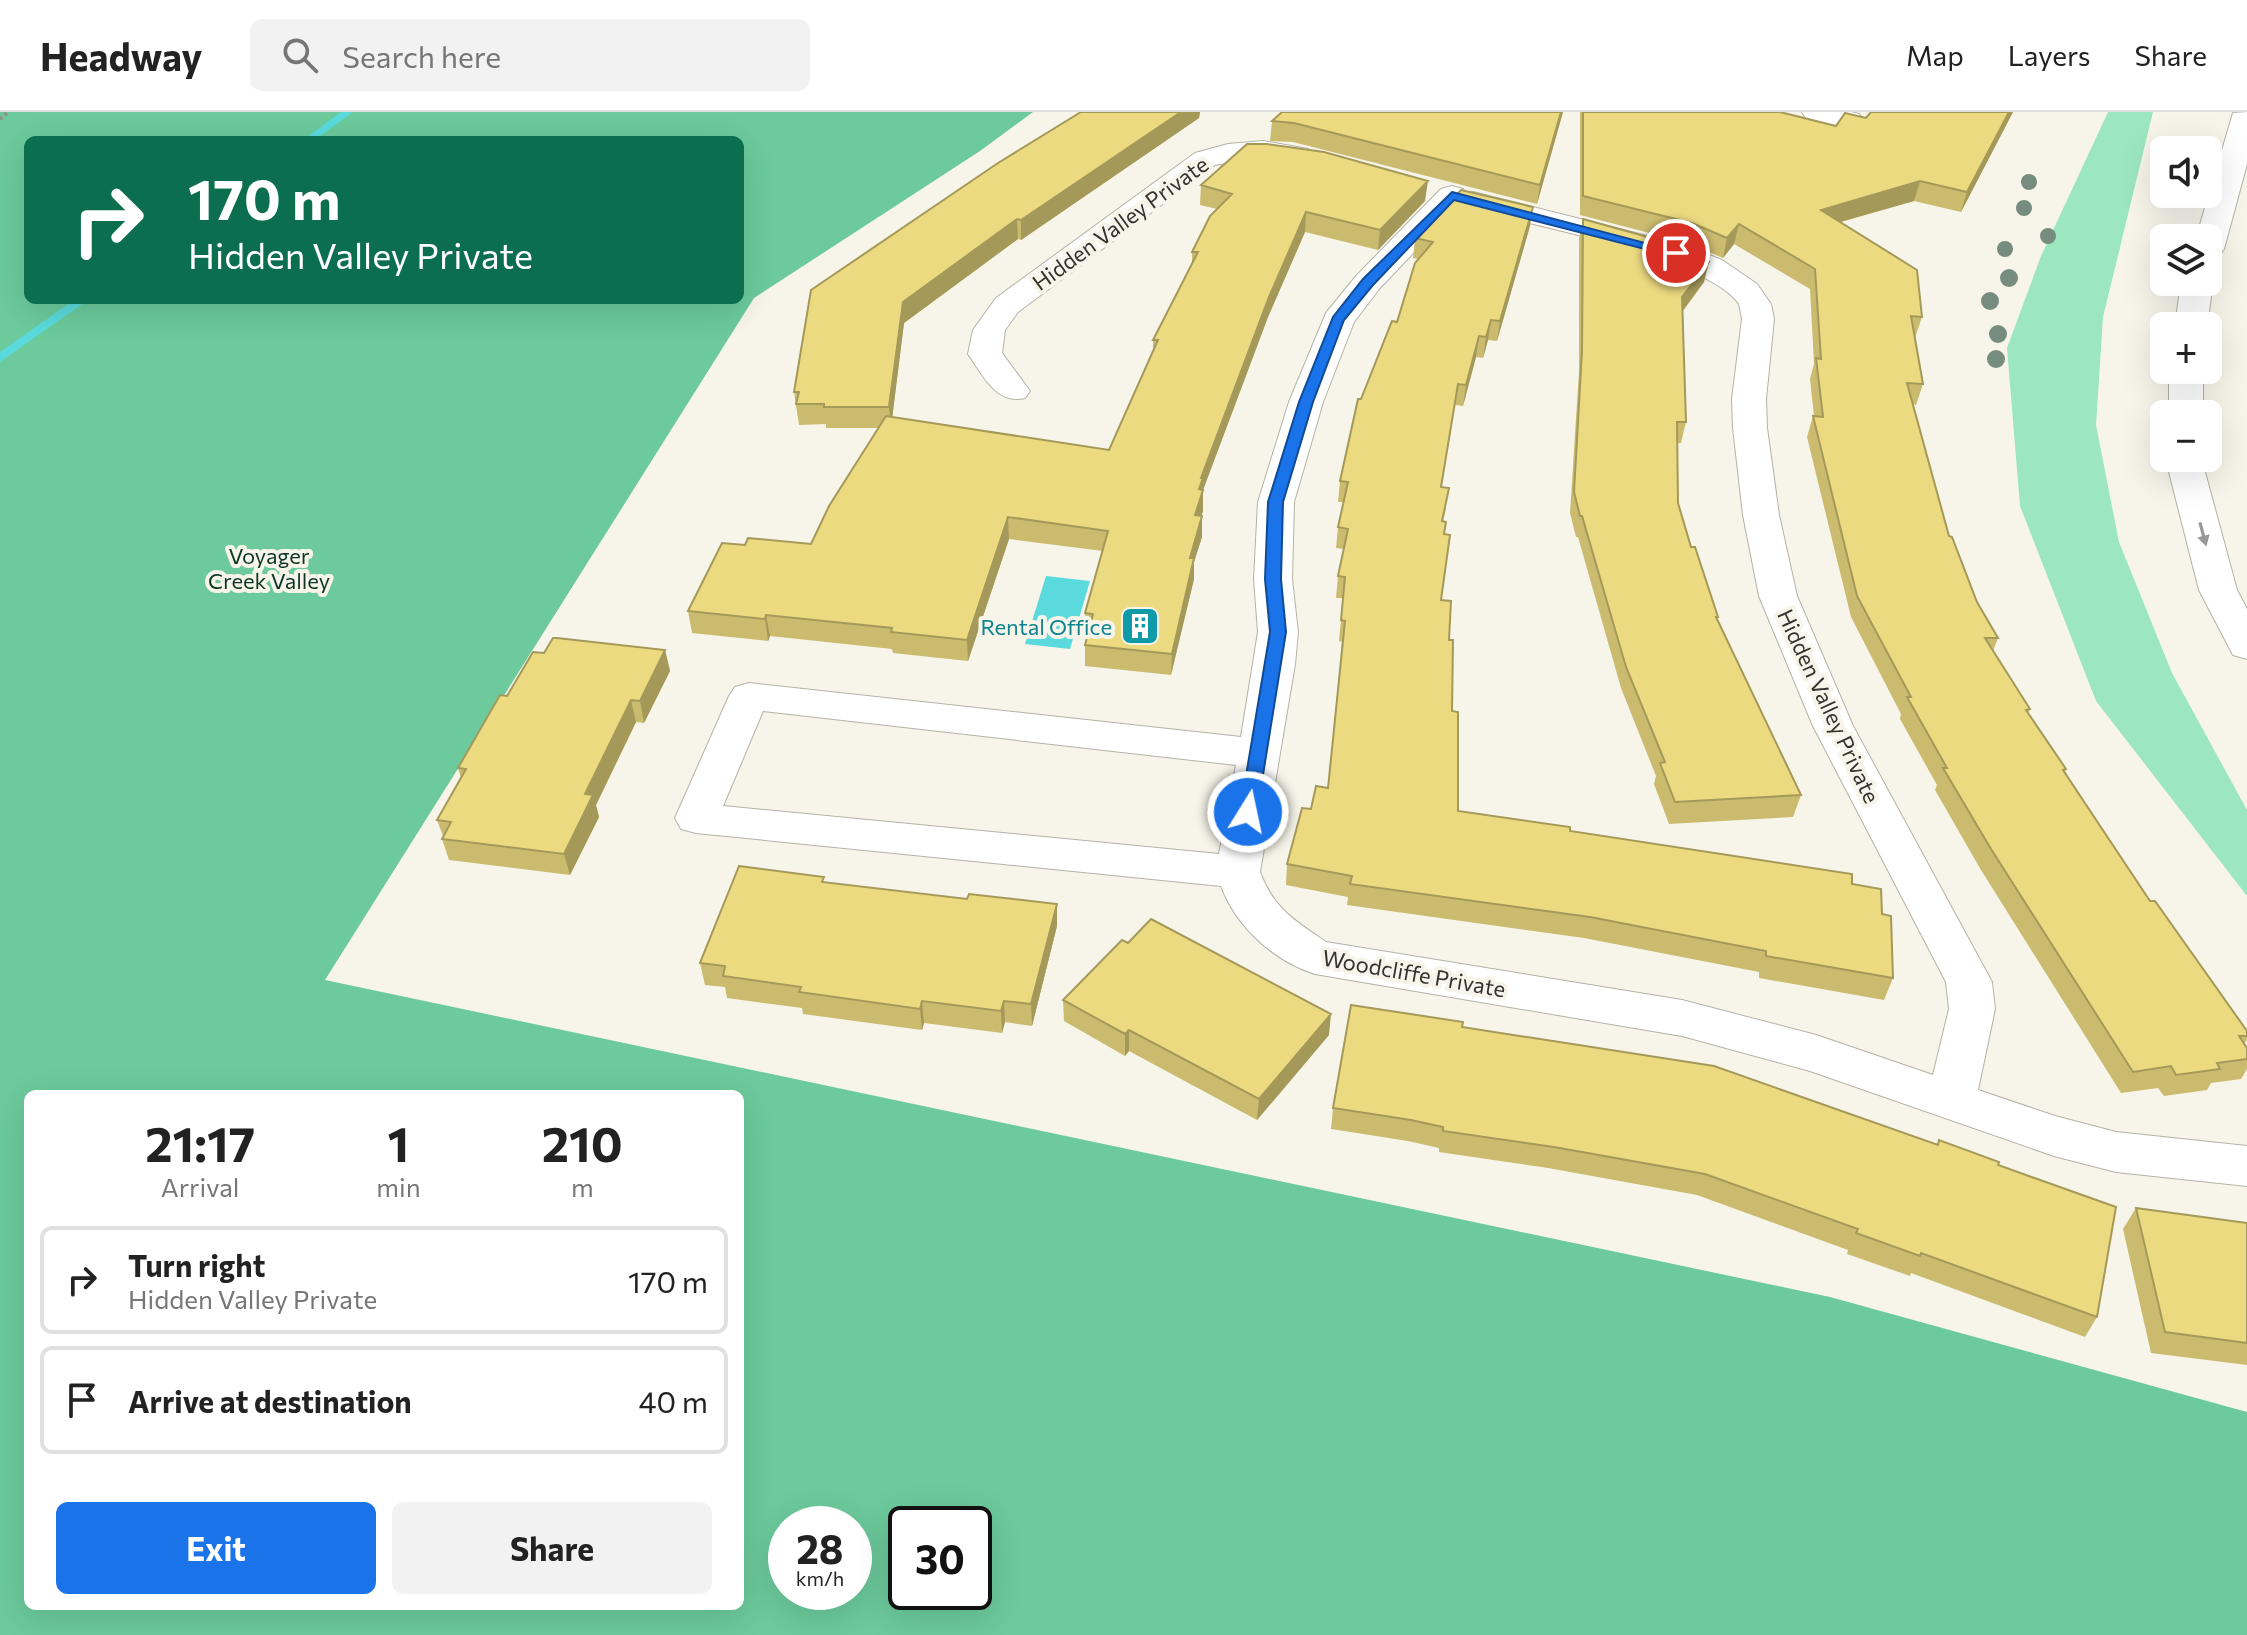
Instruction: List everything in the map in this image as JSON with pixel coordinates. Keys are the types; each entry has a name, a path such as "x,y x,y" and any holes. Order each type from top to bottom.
{"street":[{"path":"1816,112 1849,120"},
{"path":"2215,224 2247,113"},
{"name":"Hidden Valley Private","path":"1013,391 985,354 989,330 1007,305 1205,159 1224,152 1261,150 1321,161"},
{"name":"Hidden Valley Private","path":"1259,753 1278,632 1273,579 1276,502 1306,402 1338,320 1437,192 1676,253 1711,267 1746,291 1755,304 1758,319 1749,399 1750,428 1761,515 1778,596 1839,738 1969,982 1972,1009 1951,1102"},
{"path":"2187,472 2218,590 2247,646"},
{"path":"749,696 1259,753 1238,872 696,818 749,696"},
{"name":"Woodcliffe Private","path":"1238,872 1250,904 1278,932 1315,957 1682,1018 1816,1054 2054,1136 2116,1152 2247,1166"}],"path":[{"path":"0,119 8,112"}],"green space":[{"name":"Voyager Creek Valley","path":"0,112 1033,112 980,151 754,298 325,980 1830,1297 2247,1412 2247,1635 0,1635"},
{"path":"2108,112 2153,112 2103,317 2096,425 2119,542 2172,673 2247,810 2247,896 2096,701 2020,506 2007,348 2041,256"}],"water":[{"path":"1046,576 1090,581 1070,649 1025,644"}],"building":[{"path":"1081,112 1181,112 1021,220 1017,219 903,302 889,407 796,404 799,392 794,392 811,290 998,163"},
{"path":"1282,112 1561,112 1540,185 1294,123 1272,121"},
{"path":"1583,112 1780,112 1836,126 1845,113 1866,118 1871,112 2009,112 1967,192 1920,181 1821,210 1917,270 1922,317 1911,316 1923,384 1907,383 1949,536 1977,602 1998,638 1985,638 2030,709 2026,710 2066,769 2063,770 2150,901 2155,901 2247,1031 2247,1036 2239,1036 2247,1048 2247,1059 2217,1063 2220,1069 2176,1075 2171,1066 2133,1072 1943,768 1947,768 1907,697 1911,697 1857,596 1813,416 1823,417 1816,358 1821,359 1815,269 1739,224 1727,238 1692,223 1583,196"},
{"path":"1247,144 1324,152 1428,181 1380,230 1306,212 1269,297 1201,478 1199,489 1203,490 1195,515 1202,516 1190,558 1194,558 1172,654 1085,645 1093,614 1085,613 1108,531 1008,517 967,640 891,632 892,628 766,615 765,619 688,611 722,543 745,545 748,538 811,544 829,506 886,416 1109,450 1158,340 1153,340 1198,252 1192,252 1210,216 1232,194 1201,185"},
{"path":"1461,190 1533,207 1500,321 1491,320 1486,337 1479,336 1466,385 1458,384 1441,487 1449,488 1442,521 1446,522 1444,534 1450,535 1441,600 1451,601 1452,711 1458,712 1458,811 1852,874 1852,884 1881,889 1882,914 1891,916 1893,978 1766,956 1766,951 1590,917 1350,884 1352,876 1287,864 1302,808 1311,809 1316,786 1328,788 1345,621 1341,620 1345,577 1338,576 1348,529 1338,527 1348,482 1340,481 1358,399 1361,399 1392,321 1397,322 1415,263 1433,242 1415,238"},
{"path":"1583,219 1655,239 1709,262 1682,297 1686,422 1677,422 1678,503 1716,617 1801,795 1675,802 1660,763 1665,762 1626,667 1574,492 1582,351"},
{"path":"553,638 665,650 640,701 631,700 585,794 593,795 564,854 442,839 451,822 437,820 466,769 458,768 500,695 507,696 533,652 544,653"},
{"path":"739,866 824,877 822,882 967,899 969,894 1057,904 1031,1004 1004,1001 1001,1011 922,1001 920,1009 799,992 801,987 723,976 725,966 700,963"},
{"path":"1151,919 1331,1014 1259,1099 1129,1030 1125,1034 1063,1000 1122,940 1128,943"},
{"path":"1351,1005 1463,1022 1462,1027 1714,1066 1938,1145 1939,1140 1999,1162 1998,1165 2116,1207 2097,1317 1921,1253 1920,1256 1856,1233 1858,1229 1705,1174 1443,1131 1443,1127 1411,1120 1333,1108"},
{"path":"2136,1208 2247,1223 2247,1343 2165,1332"}],"waterway":[{"path":"314,136 348,112"},
{"path":"0,358 76,304"}],"place":[{"name":"Rental Office","path":"1140,626"}],"route":[{"path":"1248,812 1278,632 1273,579 1276,502 1306,402 1338,320 1368,282 1452,195 1676,253"}]}
